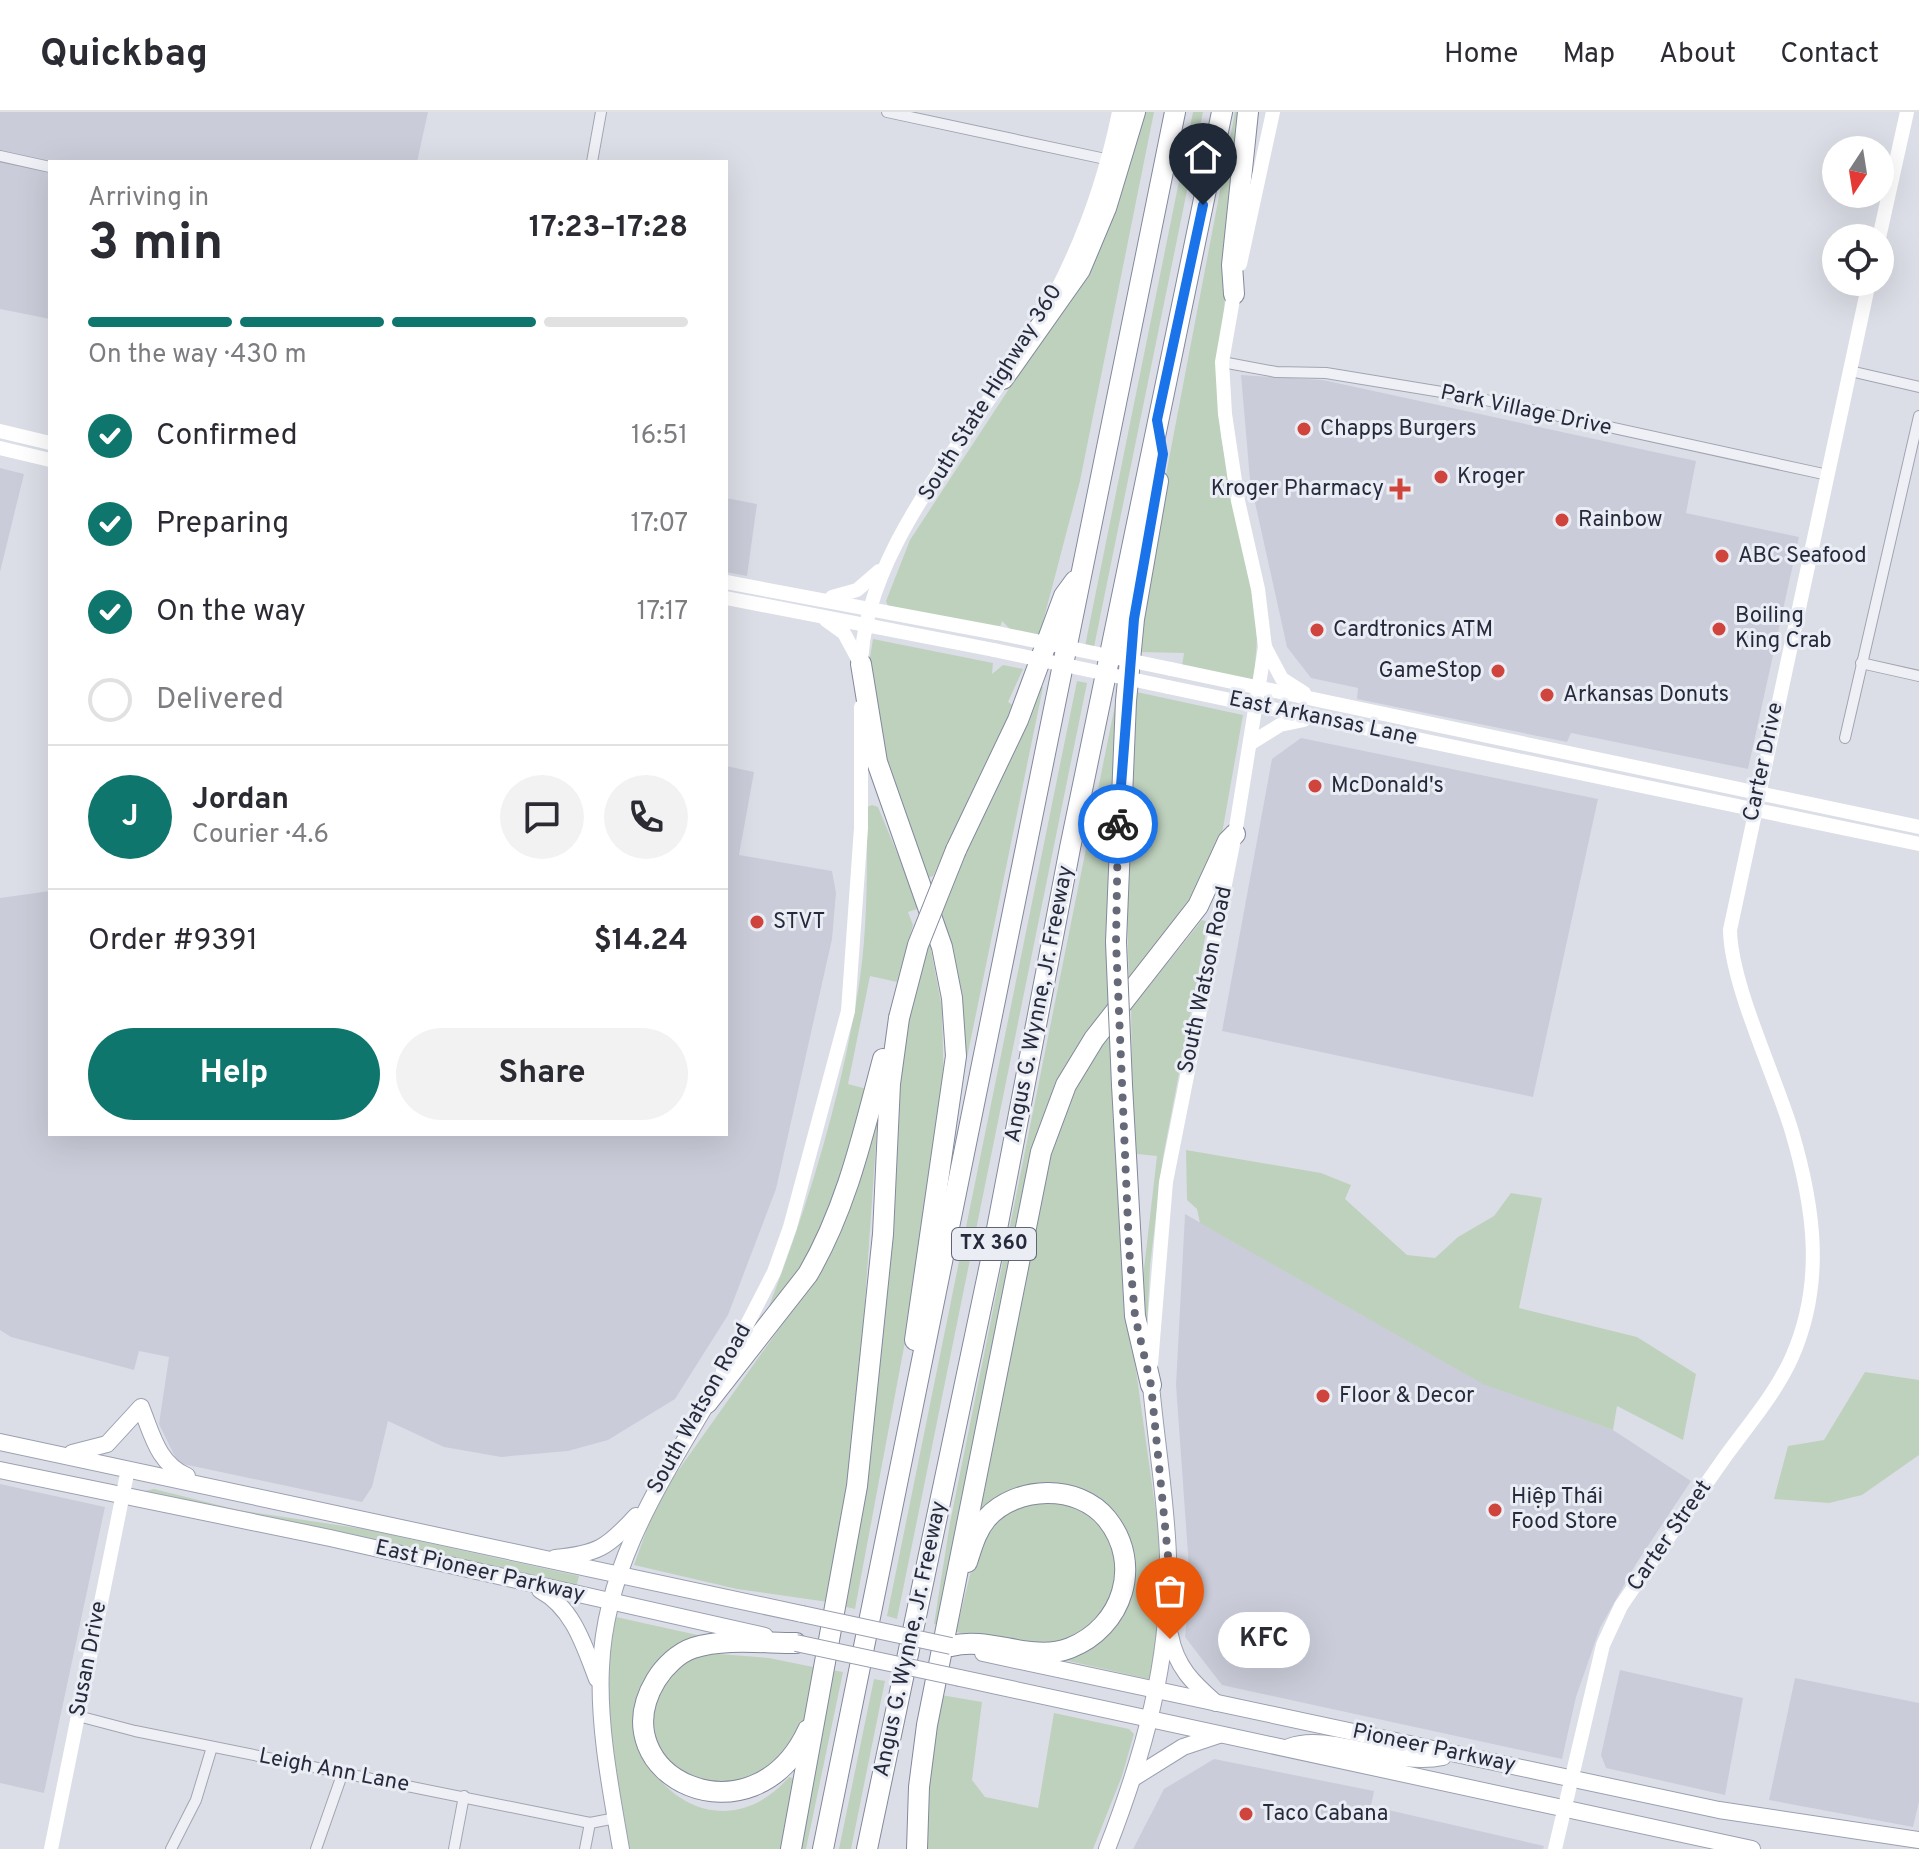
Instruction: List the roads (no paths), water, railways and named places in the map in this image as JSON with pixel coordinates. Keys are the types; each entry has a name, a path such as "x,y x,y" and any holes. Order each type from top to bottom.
{"highway":[{"path":"1003,379 1080,270 1106,208 1135,112"},
{"name":"Angus G. Wynne, Jr. Freeway","path":"823,1849 1175,112"},
{"name":"Angus G. Wynne, Jr. Freeway","path":"867,1849 991,1260 1157,420 1222,112"},
{"path":"1234,294 1232,265 1248,112"},
{"path":"1151,1385 1135,1316 1116,942 1126,701 1134,619 1163,454 1157,420"},
{"path":"791,1849 820,1706 857,1486 883,1234 890,1084 899,1018 918,945 956,850 1018,720 1064,596 1082,571"},
{"path":"861,664 877,762 942,947 952,998 956,1056 914,1337 921,1363"},
{"path":"917,1849 925,1738 951,1594 1047,1134 1066,1085 1094,1039 1198,906 1228,841 1235,834"},
{"path":"707,1403 808,1274 821,1251 849,1187 886,1048 899,1018"},
{"path":"951,1594 979,1529 1002,1506 1025,1495 1059,1493 1082,1501 1106,1516 1123,1548 1125,1580 1116,1610 1085,1642 1048,1653 967,1642 960,1648"},
{"path":"796,1643 710,1644 689,1649 671,1662 652,1686 645,1710 647,1748 662,1772 695,1796 717,1801 741,1799 781,1778 820,1706"}],"main road":[{"name":"South State Highway 360","path":"864,623 884,564 1035,331 1077,250 1110,160 1119,112"},
{"name":"South Watson Road","path":"1107,1849 1135,1777 1157,1692 1166,1617 1168,1556 1151,1385 1166,1182 1235,834 1265,647 1258,589 1238,501 1225,414 1222,362 1273,112"},
{"path":"1882,224 1907,112"},
{"name":"Carter Drive","path":"1814,1238 1806,1179 1730,942 1733,907 1866,296"},
{"path":"0,431 48,443"},
{"path":"0,448 48,460"},
{"path":"816,599 857,590 884,564"},
{"name":"East Arkansas Lane","path":"728,582 868,606 1919,827"},
{"name":"East Arkansas Lane","path":"728,598 864,623 1919,844"},
{"path":"806,613 838,626 861,664"},
{"name":"South Watson Road","path":"621,1849 601,1687 603,1635 617,1577 648,1503 707,1403 774,1272 790,1227 848,1011 861,828 864,623"},
{"path":"1265,647 1282,679 1319,700"},
{"path":"1251,743 1287,721 1325,719"},
{"name":"Carter Street","path":"1555,1849 1603,1645 1621,1606 1791,1358 1811,1291 1814,1238"},
{"path":"60,1455 107,1444 141,1407 157,1449 173,1470 222,1490"},
{"name":"East Pioneer Parkway","path":"0,1442 617,1577 960,1648"},
{"name":"Susan Drive","path":"51,1849 128,1469"},
{"name":"East Pioneer Parkway","path":"0,1470 287,1529 960,1678"},
{"path":"541,1560 586,1556 599,1550 648,1503"},
{"path":"528,1582 557,1601 568,1614 601,1687"},
{"path":"1166,1617 1178,1664 1221,1706"},
{"name":"Pioneer Parkway","path":"960,1648 1221,1706 1775,1820 1919,1840"},
{"name":"Pioneer Parkway","path":"960,1678 1752,1849"},
{"path":"1135,1777 1183,1747 1221,1735"},
{"path":"1286,1748 1310,1742 1386,1757 1436,1758 1452,1753"}],"street":[{"path":"592,160 601,112"},
{"path":"887,112 1110,160"},
{"path":"0,156 48,167"},
{"name":"Park Village Drive","path":"1222,362 1276,372 1326,373 1486,400 1828,475"},
{"path":"1850,371 1919,387"},
{"path":"1845,738 1919,416"},
{"path":"1861,663 1919,676"},
{"name":"Leigh Ann Lane","path":"78,1716 212,1747 590,1823"},
{"path":"171,1849 196,1800 212,1747"},
{"path":"316,1849 343,1772"},
{"path":"454,1849 464,1796"},
{"path":"585,1849 590,1823 616,1818"}],"place":[{"name":"Chapps Burgers","path":"1304,429"},
{"name":"Kroger","path":"1441,477"},
{"name":"Kroger Pharmacy","path":"1400,489"},
{"name":"Rainbow","path":"1562,520"},
{"name":"ABC Seafood","path":"1722,556"},
{"name":"Boiling King Crab","path":"1719,629"},
{"name":"Cardtronics ATM","path":"1317,630"},
{"name":"GameStop","path":"1498,671"},
{"name":"Arkansas Donuts","path":"1547,695"},
{"name":"McDonald's","path":"1315,786"},
{"name":"STVT","path":"757,922"},
{"name":"Floor & Decor","path":"1323,1396"},
{"name":"Hiệp Thái Food Store","path":"1495,1510"},
{"name":"KFC","path":"1170,1639"},
{"name":"Taco Cabana","path":"1246,1814"}]}
